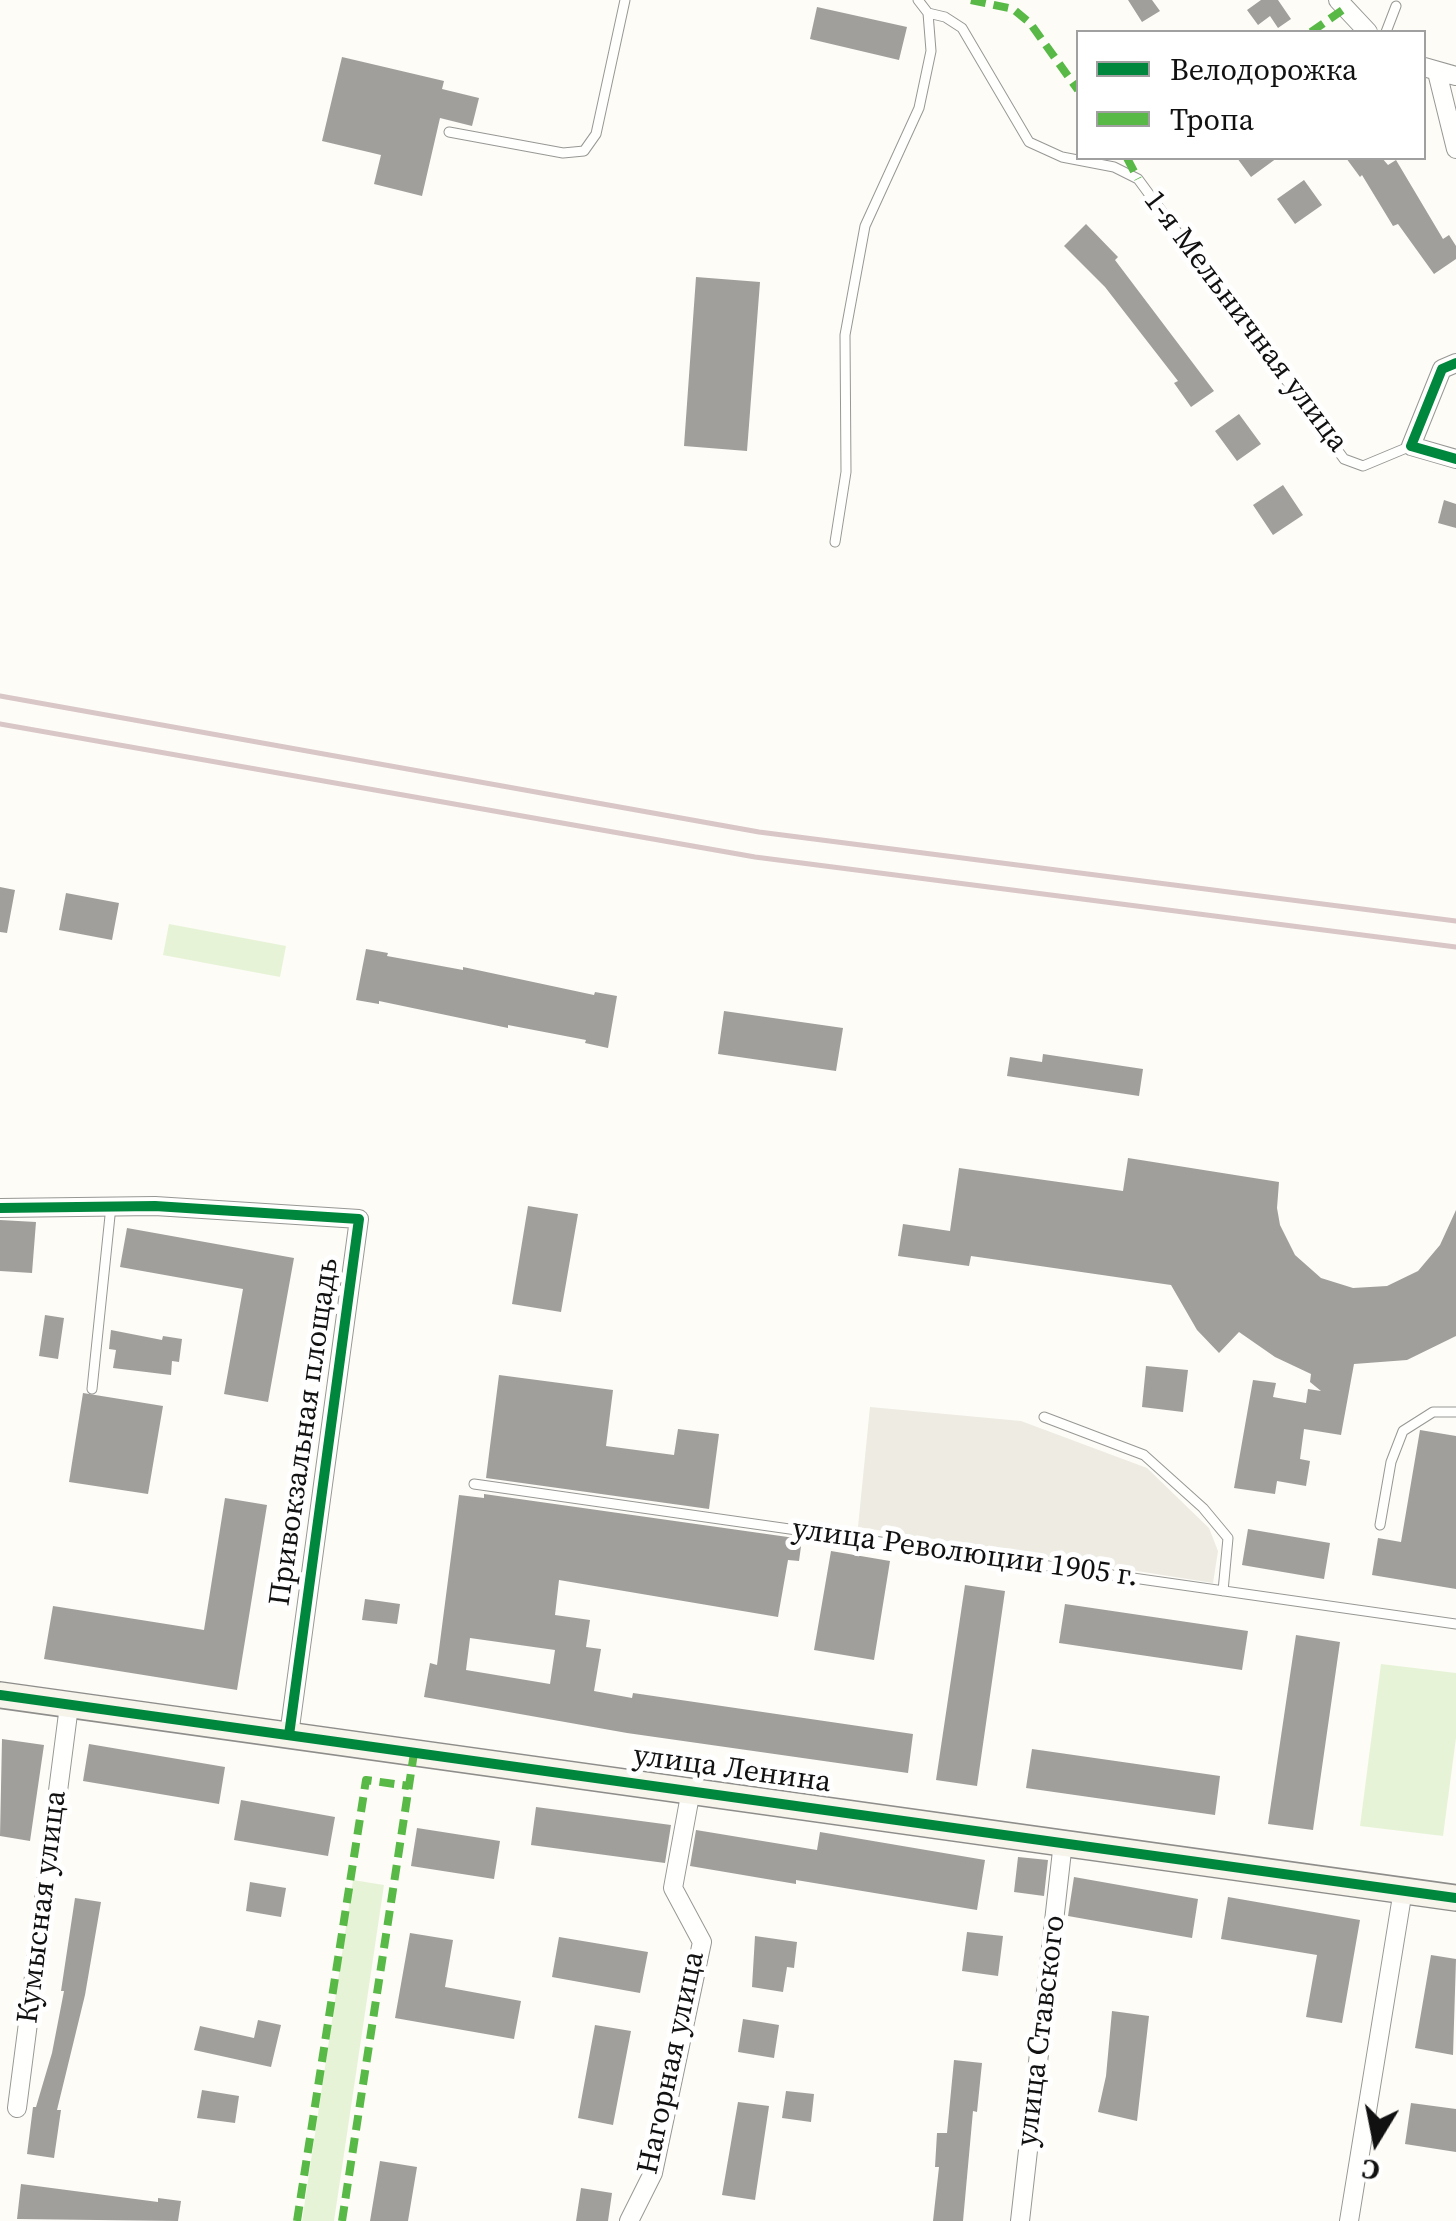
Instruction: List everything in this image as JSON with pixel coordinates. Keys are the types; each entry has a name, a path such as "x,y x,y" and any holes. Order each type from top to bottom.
{"street":[{"path":"1338,0 1366,30"},
{"path":"1430,70 1456,76"},
{"path":"1430,70 1456,148"},
{"path":"1456,363 1442,369 1410,446 1456,459"},
{"path":"0,1208 112,1206"},
{"name":"Привокзальная площадь","path":"112,1206 359,1220 290,1735"},
{"name":"улица Ленина","path":"0,1695 1456,1898"},
{"name":"Кумысная улица","path":"17,2108 70,1706"},
{"name":"Нагорная улица","path":"630,2221 653,2173 702,1942 672,1888 692,1790"},
{"name":"улица Ставского","path":"1020,2221 1064,1842"},
{"path":"1349,2221 1403,1890"}],"lane":[{"path":"449,132 564,154 584,151 596,134 625,0"},
{"path":"835,542 846,472 845,334 865,226 919,108 931,51 928,12 918,0"},
{"path":"1387,30 1396,6"},
{"name":"1-я Мельничная улица","path":"928,12 962,28 1029,142 1076,160"},
{"name":"1-я Мельничная улица","path":"1078,160 1114,167 1138,178 1344,459 1363,466 1410,446"},
{"path":"92,1390 112,1206"},
{"path":"1380,1525 1391,1462 1404,1430 1433,1412 1456,1412"},
{"path":"1044,1416 1144,1455 1203,1508 1228,1538 1223,1591"},
{"name":"улица Революции 1905 г.","path":"474,1484 1456,1624"}],"green space":[{"path":"169,924 286,946 280,977 163,955"},
{"path":"1381,1664 1456,1673 1456,1738 1443,1836 1360,1826"},
{"path":"353,1880 384,1885 334,2221 302,2221"}],"shaded area":[{"path":"870,1407 1021,1421 1147,1468 1209,1528 1218,1551 1213,1583 858,1527"}],"building":[{"path":"1128,0 1152,0 1160,11 1142,22"},
{"path":"1261,0 1278,0 1291,19 1278,28 1270,16 1258,25 1247,10"},
{"path":"817,7 907,27 899,60 810,39"},
{"path":"342,57 444,81 442,89 479,98 472,126 440,118 422,196 374,184 381,155 322,141"},
{"path":"1238,160 1274,160 1251,177"},
{"path":"1347,160 1384,160 1388,165 1396,160 1443,239 1449,235 1456,246 1456,259 1434,274 1398,224 1393,226"},
{"path":"1304,180 1322,205 1295,224 1277,199"},
{"path":"1086,224 1118,257 1115,260 1214,391 1191,407 1174,383 1178,381 1105,287 1064,246"},
{"path":"696,277 760,282 747,451 684,446"},
{"path":"1239,414 1261,444 1237,461 1215,431"},
{"path":"1283,485 1303,515 1273,535 1253,505"},
{"path":"1444,500 1456,504 1456,528 1438,523"},
{"path":"0,887 15,890 7,933 0,932"},
{"path":"66,893 119,903 112,940 59,930"},
{"path":"366,949 594,995 595,992 617,996 608,1048 508,1025 356,1000"},
{"path":"724,1011 843,1028 836,1071 718,1054"},
{"path":"1043,1054 1143,1069 1139,1096 1007,1076 1010,1057 1042,1062"},
{"path":"1128,1158 1279,1182 1280,1225 1295,1255 1321,1278 1353,1288 1387,1286 1418,1271 1440,1245 1456,1210 1456,1336 1407,1360 1354,1364 1341,1435 1304,1429 1300,1459 1310,1461 1306,1486 1277,1481 1275,1494 1234,1488 1253,1380 1276,1383 1273,1397 1306,1403 1308,1389 1321,1391 1310,1382 1311,1374 1275,1357 1239,1332 1219,1353 1197,1330 1171,1285 971,1256 969,1266 898,1256 903,1224 950,1231 959,1168 1123,1191"},
{"path":"528,1206 578,1214 561,1312 512,1304"},
{"path":"0,1220 36,1222 32,1273 0,1271"},
{"path":"127,1228 294,1258 268,1402 224,1394 243,1289 120,1267"},
{"path":"45,1315 64,1318 58,1359 39,1356"},
{"path":"111,1330 162,1340 163,1336 182,1339 179,1362 172,1361 171,1375 113,1368 116,1350 109,1349"},
{"path":"1146,1366 1188,1370 1183,1412 1142,1407"},
{"path":"499,1375 613,1390 606,1446 674,1455 678,1429 719,1434 709,1509 486,1478"},
{"path":"83,1393 163,1406 148,1494 69,1482"},
{"path":"1420,1430 1456,1436 1456,1589 1372,1575 1378,1538 1401,1542"},
{"path":"484,1494 802,1539 799,1561 788,1560 778,1617 559,1580 555,1615 590,1620 586,1647 601,1649 594,1691 632,1698 633,1693 913,1734 908,1773 627,1733 424,1697 430,1663 437,1665 459,1495 484,1498","holes":["470,1638 555,1650 550,1684 466,1670"]},
{"path":"225,1498 267,1505 237,1690 44,1659 53,1606 204,1630"},
{"path":"1248,1529 1330,1543 1324,1579 1242,1565"},
{"path":"831,1551 890,1561 874,1660 814,1650"},
{"path":"965,1585 1005,1591 977,1786 936,1780"},
{"path":"365,1599 400,1604 397,1624 362,1620"},
{"path":"1065,1604 1248,1631 1242,1670 1059,1643"},
{"path":"1296,1635 1340,1642 1313,1830 1268,1824"},
{"path":"2,1739 44,1745 30,1841 0,1836"},
{"path":"89,1744 225,1767 219,1804 83,1781"},
{"path":"1032,1749 1220,1776 1215,1815 1026,1788"},
{"path":"241,1800 335,1817 328,1856 234,1840"},
{"path":"536,1807 671,1825 665,1863 531,1845"},
{"path":"417,1828 500,1841 494,1879 411,1866"},
{"path":"696,1830 817,1850 820,1832 985,1860 977,1910 690,1866"},
{"path":"1018,1857 1048,1860 1044,1896 1014,1892"},
{"path":"1074,1877 1198,1899 1192,1938 1068,1916"},
{"path":"250,1882 286,1888 281,1917 246,1911"},
{"path":"1228,1897 1360,1920 1342,2023 1306,2017 1317,1955 1221,1939"},
{"path":"75,1898 101,1902 85,1995 57,2110 61,2110 54,2158 27,2154 33,2107 52,2053 64,1991"},
{"path":"967,1932 1003,1936 998,1976 962,1971"},
{"path":"410,1933 453,1940 445,1987 521,2001 514,2039 395,2018"},
{"path":"755,1936 797,1942 794,1968 787,1967 783,1992 752,1987"},
{"path":"559,1937 648,1952 640,1993 552,1977"},
{"path":"1431,1955 1456,1959 1453,2055 1415,2048"},
{"path":"1112,2011 1149,2016 1137,2121 1098,2112"},
{"path":"743,2019 779,2025 774,2058 738,2052"},
{"path":"258,2020 281,2025 271,2067 194,2050 200,2026 254,2038"},
{"path":"595,2025 631,2031 613,2125 578,2118"},
{"path":"954,2060 982,2063 977,2112 973,2111 963,2221 933,2221 939,2167 935,2167 937,2133 947,2133"},
{"path":"202,2090 239,2096 235,2123 197,2118"},
{"path":"786,2091 814,2094 811,2122 782,2118"},
{"path":"738,2102 769,2106 755,2200 722,2195"},
{"path":"1411,2103 1456,2109 1456,2152 1405,2144"},
{"path":"380,2161 417,2167 408,2221 370,2221"},
{"path":"21,2184 158,2202 158,2198 181,2201 178,2221 17,2219"},
{"path":"581,2188 612,2193 608,2221 576,2221"}],"railway":[{"path":"0,696 759,832 1456,921"},
{"path":"0,724 755,857 1456,947"}],"marked path":[{"path":"971,0 1013,9 1030,23 1076,87"},
{"path":"1314,30 1344,9"},
{"path":"1128,160 1138,179"},
{"path":"342,2221 414,1753"},
{"path":"297,2221 366,1780 409,1786"}],"cycle path":[{"path":"1456,363 1442,369 1411,446 1456,459"},
{"path":"0,1208 155,1206 359,1219 289,1735"},
{"path":"0,1695 1456,1898"}]}
